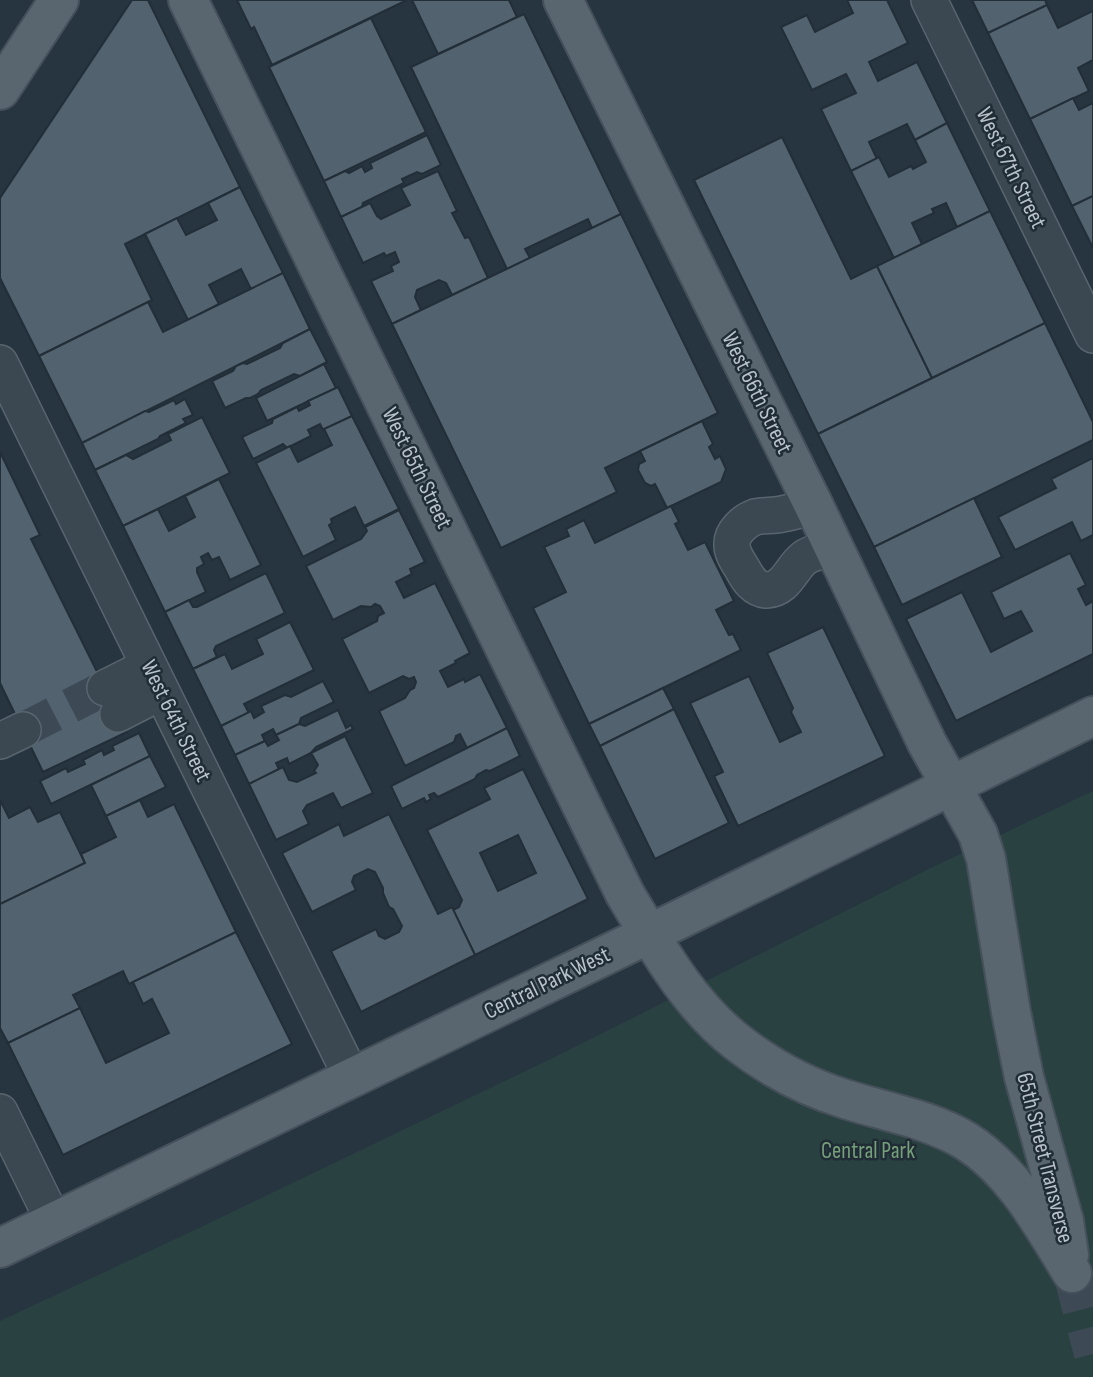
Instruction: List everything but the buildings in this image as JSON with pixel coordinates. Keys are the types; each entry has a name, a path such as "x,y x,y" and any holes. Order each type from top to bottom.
{"main road":[{"path":"0,90 59,0"},
{"name":"West 65th Street","path":"188,0 625,894 649,934"},
{"name":"West 66th Street","path":"563,0 951,786"},
{"name":"Central Park West","path":"0,1248 1093,716"},
{"name":"65th Street Transverse","path":"649,934 691,996 720,1028 758,1057 798,1080 843,1099 943,1130 965,1140 981,1152 997,1166 1026,1201 1072,1273 1065,1221 1021,1064 986,859 978,834 951,786"}],"street":[{"name":"West 67th Street","path":"929,0 1093,335"},
{"name":"West 64th Street","path":"0,363 352,1078"},
{"path":"814,506 781,515 755,517 742,525 734,535 732,545 736,558 748,579 766,590 787,579 803,559 811,554 834,548"},
{"path":"112,701 155,679"},
{"path":"0,1112 54,1223"}],"green space":[{"name":"Central Park","path":"1093,791 1093,1377 0,1377 0,1321 561,1054 933,867"}],"tunnel":[{"path":"23,730 105,688"},
{"path":"1072,1273 1093,1354"}]}
